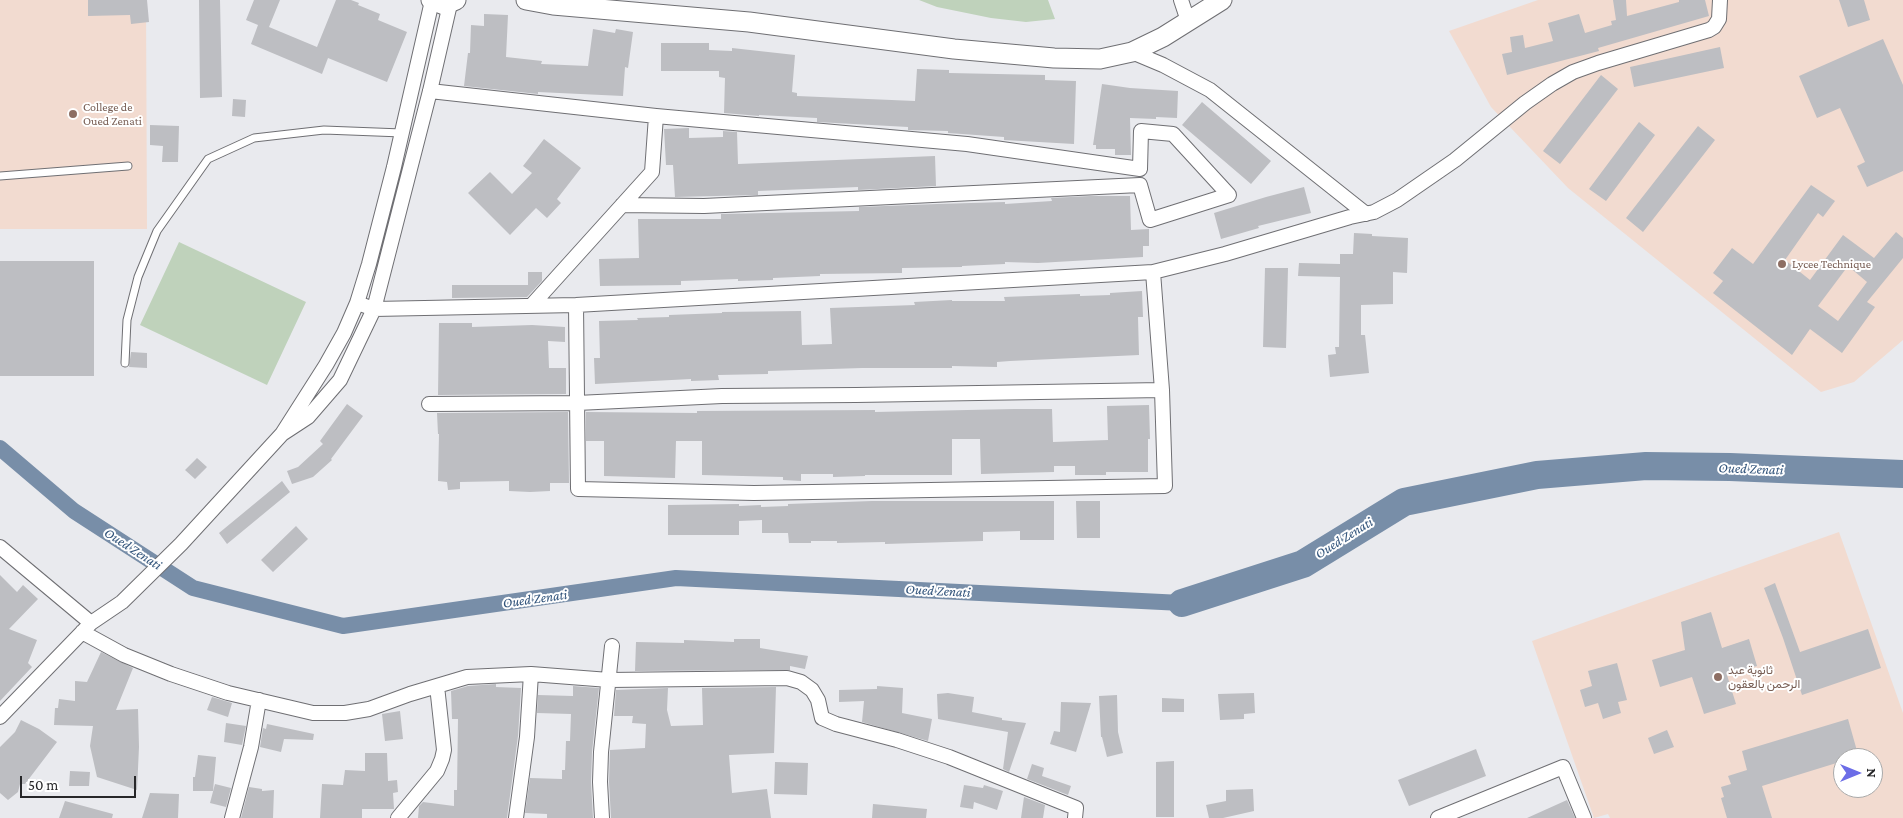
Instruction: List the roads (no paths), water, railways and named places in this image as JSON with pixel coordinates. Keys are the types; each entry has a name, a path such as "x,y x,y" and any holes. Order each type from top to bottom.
{"main road":[{"path":"526,0 553,6 749,22 954,49 1045,58 1100,59 1132,52 1162,37 1222,0"}],"street":[{"path":"1181,0 1188,21"},
{"path":"357,303 374,309 576,305 1154,272 1374,212 1397,200 1455,160 1552,84 1572,72 1714,27 1719,19 1720,0"},
{"path":"282,434 308,417 340,380 374,309 430,91 442,1"},
{"path":"0,717 86,627 122,602 181,544 282,434 326,365 344,334 370,264 402,133 442,1"},
{"path":"1132,52 1163,65 1210,90 1366,214"},
{"path":"430,91 656,116 967,144 1140,169 1141,131 1173,134 1229,195 1150,220 1140,185 704,206 622,205"},
{"path":"532,306 652,172 656,116"},
{"path":"576,305 578,489 754,493 1165,486 1162,390 1154,272"},
{"path":"429,404 577,403 722,396 1162,390"},
{"path":"0,548 86,627 124,654 171,674 228,693 313,713 345,713 369,709 410,694 467,677 532,674 609,680 787,678 801,682 812,690 818,700 822,718 836,724 897,740 949,757 1076,808 1075,818"},
{"path":"602,818 601,752 612,646"},
{"path":"516,818 527,737 532,674"},
{"path":"398,818 437,771 442,759 444,750 437,686"},
{"path":"232,818 250,747 259,700"},
{"path":"1438,818 1563,766 1584,818"}],"lane":[{"path":"125,363 127,320 138,277 157,231 208,159 254,138 324,130 402,133"},
{"path":"0,176 128,166"}],"waterway":[{"name":"Oued Zenati","path":"0,448 74,511 193,588 343,626 676,578 1182,603"},
{"name":"Oued Zenati","path":"1182,603 1303,564 1404,502 1537,475 1646,466 1730,467 1903,474"}],"place":[{"name":"College de Oued Zenati","path":"73,114"},
{"name":"Lycee Technique","path":"1782,264"},
{"name":"ثانوية عبد الرحمن بالعقون","path":"1718,677"}]}
